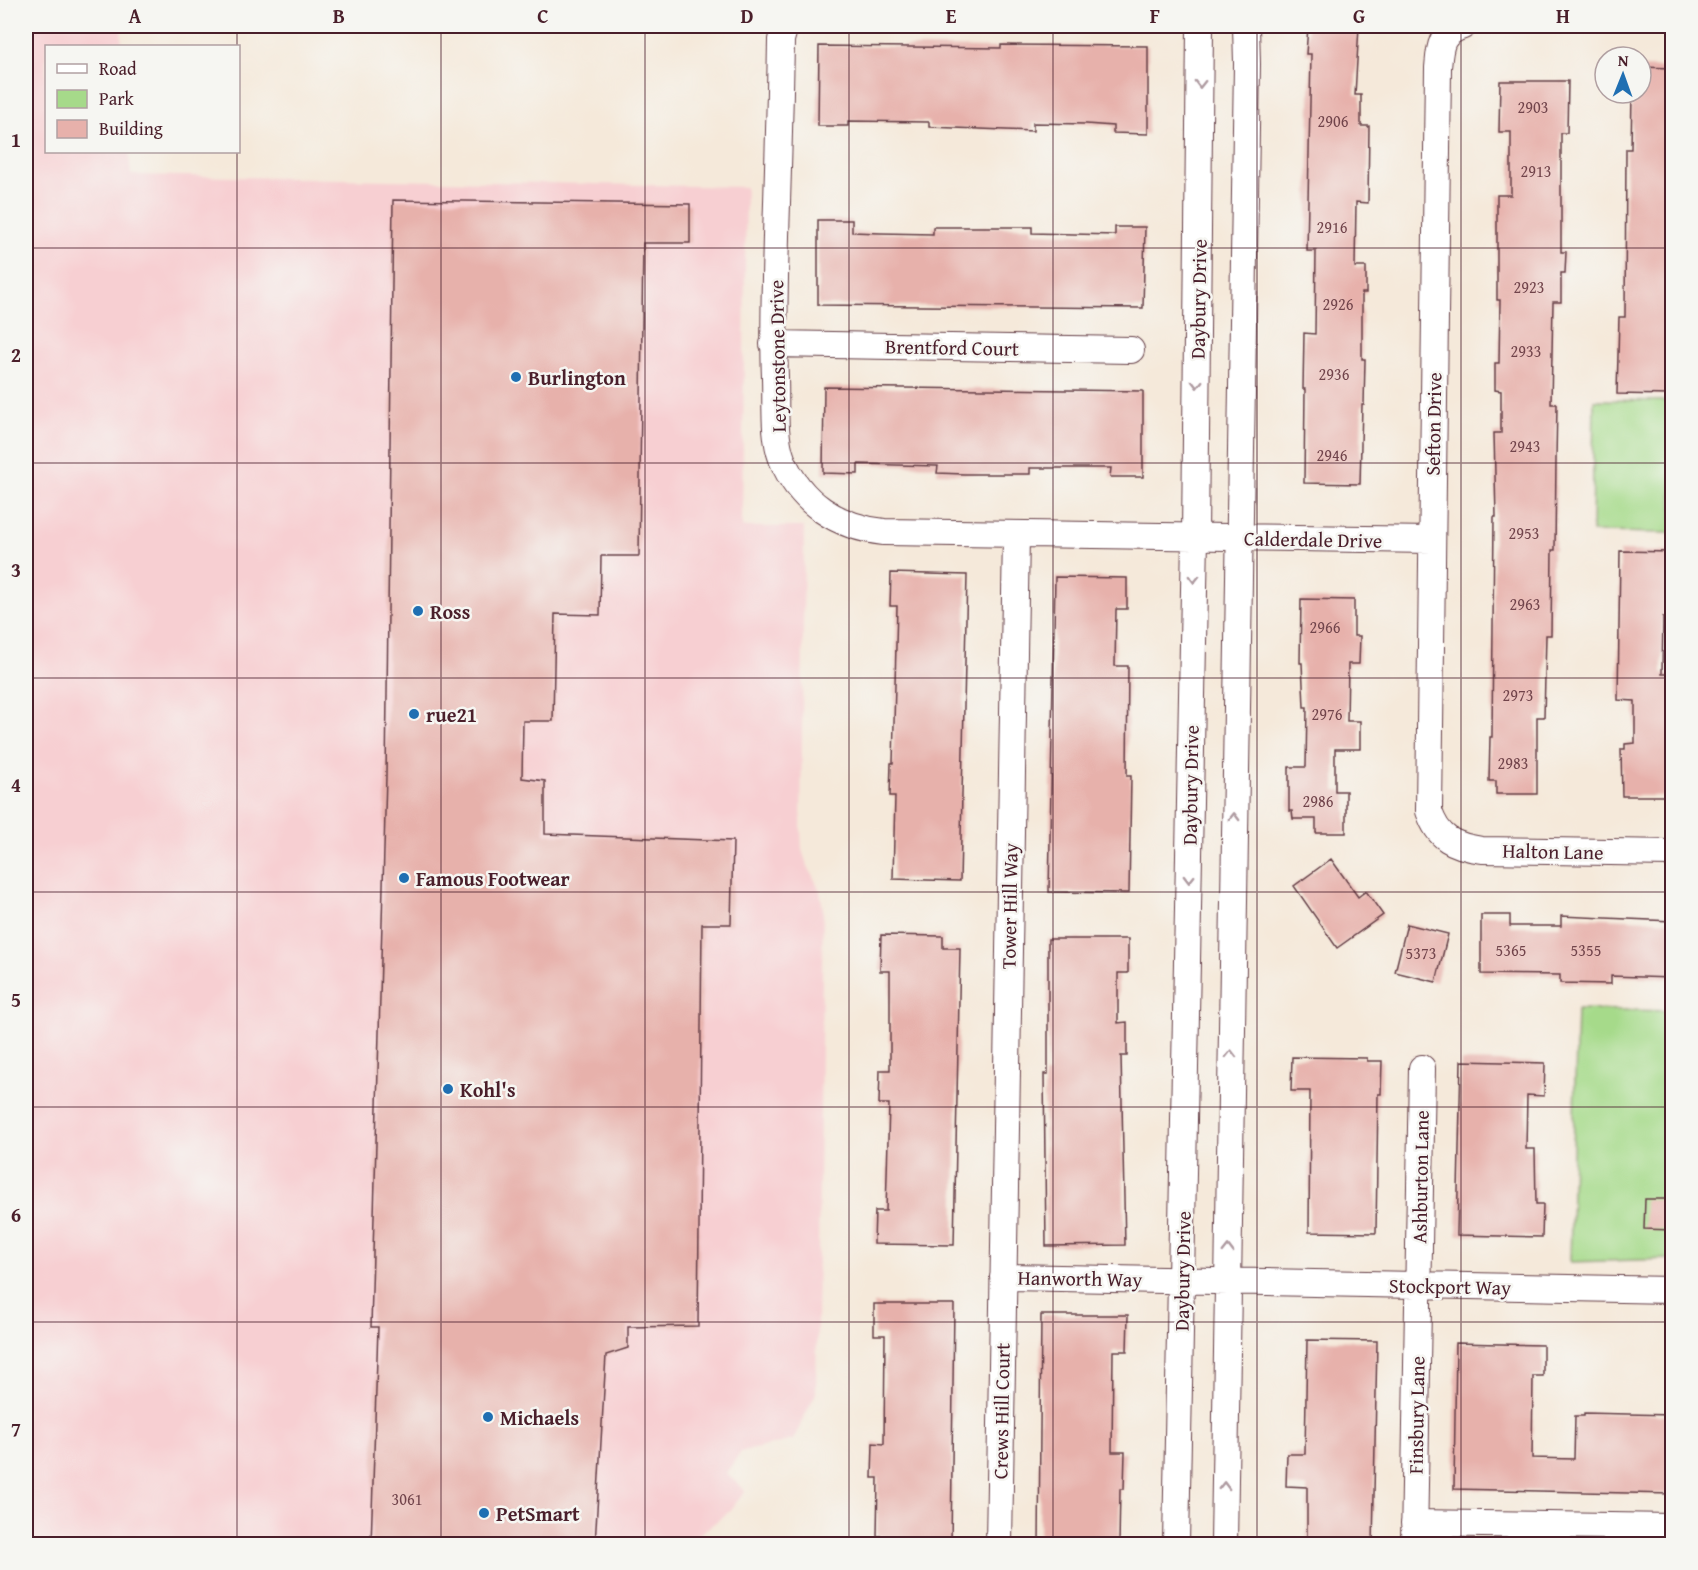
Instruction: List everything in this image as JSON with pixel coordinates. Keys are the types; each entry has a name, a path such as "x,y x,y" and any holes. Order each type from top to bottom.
{"street":[{"name":"Leytonstone Drive","path":"785,26 781,40 773,344 776,424 782,458 803,495 837,520 867,530 884,532 1195,537"},
{"name":"Daybury Drive","path":"1176,1545 1195,537 1200,26"},
{"path":"1224,1545 1246,26"},
{"name":"Sefton Drive","path":"1438,832 1429,811 1428,796 1438,68 1442,43 1447,33 1463,26"},
{"name":"Brentford Court","path":"773,344 1131,350"},
{"name":"Tower Hill Way","path":"1003,1276 1016,535"},
{"name":"Calderdale Drive","path":"1195,537 1431,540"},
{"name":"Halton Lane","path":"1438,832 1450,842 1466,848 1482,850 1672,853"},
{"name":"Ashburton Lane","path":"1419,1286 1422,1068"},
{"name":"Hanworth Way","path":"1003,1276 1228,1282"},
{"name":"Crews Hill Court","path":"999,1545 1003,1276"},
{"name":"Stockport Way","path":"1228,1282 1672,1290"},
{"name":"Finsbury Lane","path":"1414,1534 1419,1286"},
{"path":"1414,1534 1672,1527"}],"shaded area":[{"path":"26,26 121,26 122,45 45,45 45,153 129,153 131,175 746,187 742,527 804,527 801,831 802,850 820,891 823,909 816,1393 793,1440 741,1452 726,1473 745,1491 730,1511 693,1539 692,1544 26,1544"}],"green space":[{"path":"1594,400 1672,401 1672,533 1592,532"},
{"path":"1577,1009 1672,1011 1672,1259 1570,1262"}],"building":[{"path":"1308,26 1359,26 1355,95 1361,95 1361,126 1369,126 1368,203 1356,202 1355,267 1366,267 1366,293 1362,293 1362,359 1365,359 1360,484 1304,483 1304,333 1315,334 1316,251 1307,251 1311,54 1306,54"},
{"path":"1001,45 1148,46 1148,134 1113,133 1113,126 1086,124 1033,123 1033,131 929,127 929,122 848,121 848,126 818,126 819,46 1001,48"},
{"path":"1653,67 1672,68 1670,367 1672,367 1672,395 1617,394 1619,317 1625,317 1626,149 1631,149 1632,105 1653,105"},
{"path":"1500,81 1568,81 1567,133 1561,133 1561,252 1566,252 1565,273 1561,273 1561,302 1553,302 1551,404 1557,404 1555,550 1552,550 1551,635 1546,635 1544,717 1537,717 1537,794 1496,794 1496,781 1489,781 1490,737 1492,737 1494,517 1496,517 1494,433 1501,433 1501,391 1495,390 1495,363 1499,363 1500,300 1497,300 1497,195 1511,195 1511,132 1499,132"},
{"path":"393,200 690,204 690,243 643,243 639,556 601,556 600,615 555,614 553,721 523,721 522,778 545,781 545,834 733,841 731,924 702,924 698,1326 628,1327 628,1348 606,1355 595,1545 371,1545 378,1327 371,1327 386,776"},
{"path":"818,220 852,220 852,232 880,233 933,234 933,227 1032,227 1032,233 1115,235 1115,227 1145,227 1143,308 818,305"},
{"path":"824,387 1143,391 1143,477 1110,477 1111,468 1030,468 1030,474 964,474 937,473 938,466 858,464 858,474 823,473"},
{"path":"1620,551 1672,552 1672,617 1663,617 1662,674 1672,674 1672,772 1667,772 1667,796 1622,796 1621,749 1625,749 1625,744 1635,743 1635,701 1618,700"},
{"path":"891,573 967,575 960,881 893,879 895,796 890,796 897,606 890,606"},
{"path":"1055,577 1127,578 1127,609 1116,609 1115,666 1128,666 1127,776 1131,776 1129,893 1049,892"},
{"path":"1301,599 1354,600 1354,636 1360,636 1359,664 1348,664 1347,721 1360,721 1360,749 1335,749 1335,791 1346,791 1346,833 1316,833 1316,819 1293,819 1292,811 1289,811 1289,767 1306,767 1307,707 1304,707 1302,663 1300,663"},
{"path":"1331,859 1358,897 1366,891 1383,915 1337,948 1294,886"},
{"path":"1481,915 1510,915 1510,926 1561,926 1561,916 1672,921 1672,978 1611,976 1611,984 1560,983 1560,975 1481,974"},
{"path":"1407,924 1448,934 1436,982 1395,972"},
{"path":"881,935 943,936 943,948 960,948 954,1245 874,1244 875,1211 886,1211 889,1104 879,1104 880,1070 890,1070 890,971 880,971"},
{"path":"1048,939 1128,939 1128,973 1118,973 1118,1023 1127,1022 1127,1056 1121,1056 1125,1245 1046,1246 1044,1074 1048,1074"},
{"path":"1292,1057 1367,1058 1367,1061 1382,1061 1381,1094 1378,1094 1376,1233 1309,1232 1310,1091 1291,1091"},
{"path":"1461,1061 1545,1063 1544,1096 1527,1095 1526,1149 1535,1149 1536,1204 1543,1204 1542,1237 1457,1235"},
{"path":"1645,1199 1672,1199 1672,1230 1644,1229"},
{"path":"874,1304 954,1304 951,1545 883,1545 883,1536 877,1536 878,1478 872,1478 873,1443 884,1444 885,1335 874,1335"},
{"path":"1041,1315 1128,1315 1127,1351 1113,1351 1112,1452 1125,1452 1124,1489 1120,1489 1119,1545 1039,1545"},
{"path":"1307,1340 1377,1341 1373,1545 1315,1545 1315,1542 1307,1542 1307,1487 1286,1486 1287,1454 1305,1454"},
{"path":"1456,1343 1543,1345 1543,1376 1533,1376 1532,1458 1574,1459 1575,1416 1584,1416 1584,1413 1672,1415 1672,1494 1454,1489"}],"place":[{"name":"Burlington","path":"516,377"},
{"name":"Ross","path":"418,611"},
{"name":"rue21","path":"414,714"},
{"name":"Famous Footwear","path":"404,878"},
{"name":"Kohl's","path":"448,1089"},
{"name":"Michaels","path":"488,1417"},
{"name":"PetSmart","path":"484,1513"}]}
